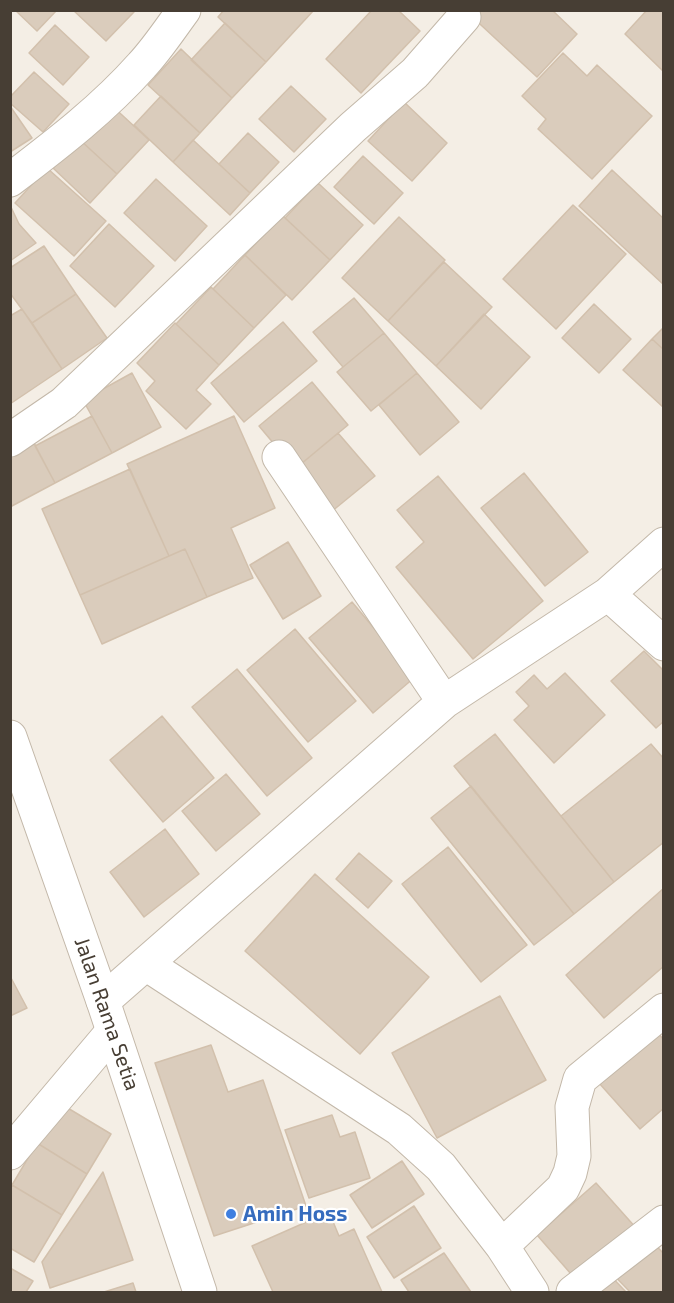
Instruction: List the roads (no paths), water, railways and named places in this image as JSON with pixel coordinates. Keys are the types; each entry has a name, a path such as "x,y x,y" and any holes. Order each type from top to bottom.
{"street":[{"path":"10,180 70,134 109,100 144,64 184,10"},
{"path":"10,440 64,403 353,127 415,73 464,17"},
{"path":"279,457 444,702"},
{"path":"103,1001 444,702 608,594 663,544"},
{"path":"608,594 663,644"},
{"name":"Jalan Rama Setia","path":"10,737 103,1001 200,1293"},
{"path":"146,964 399,1129 441,1167 502,1246 532,1293"},
{"path":"502,1246 563,1188 574,1156 572,1107 580,1079 663,1010"},
{"path":"10,1153 113,1031"},
{"path":"573,1293 663,1222"}],"place":[{"name":"Amin Hoss","path":"231,1214"}]}
